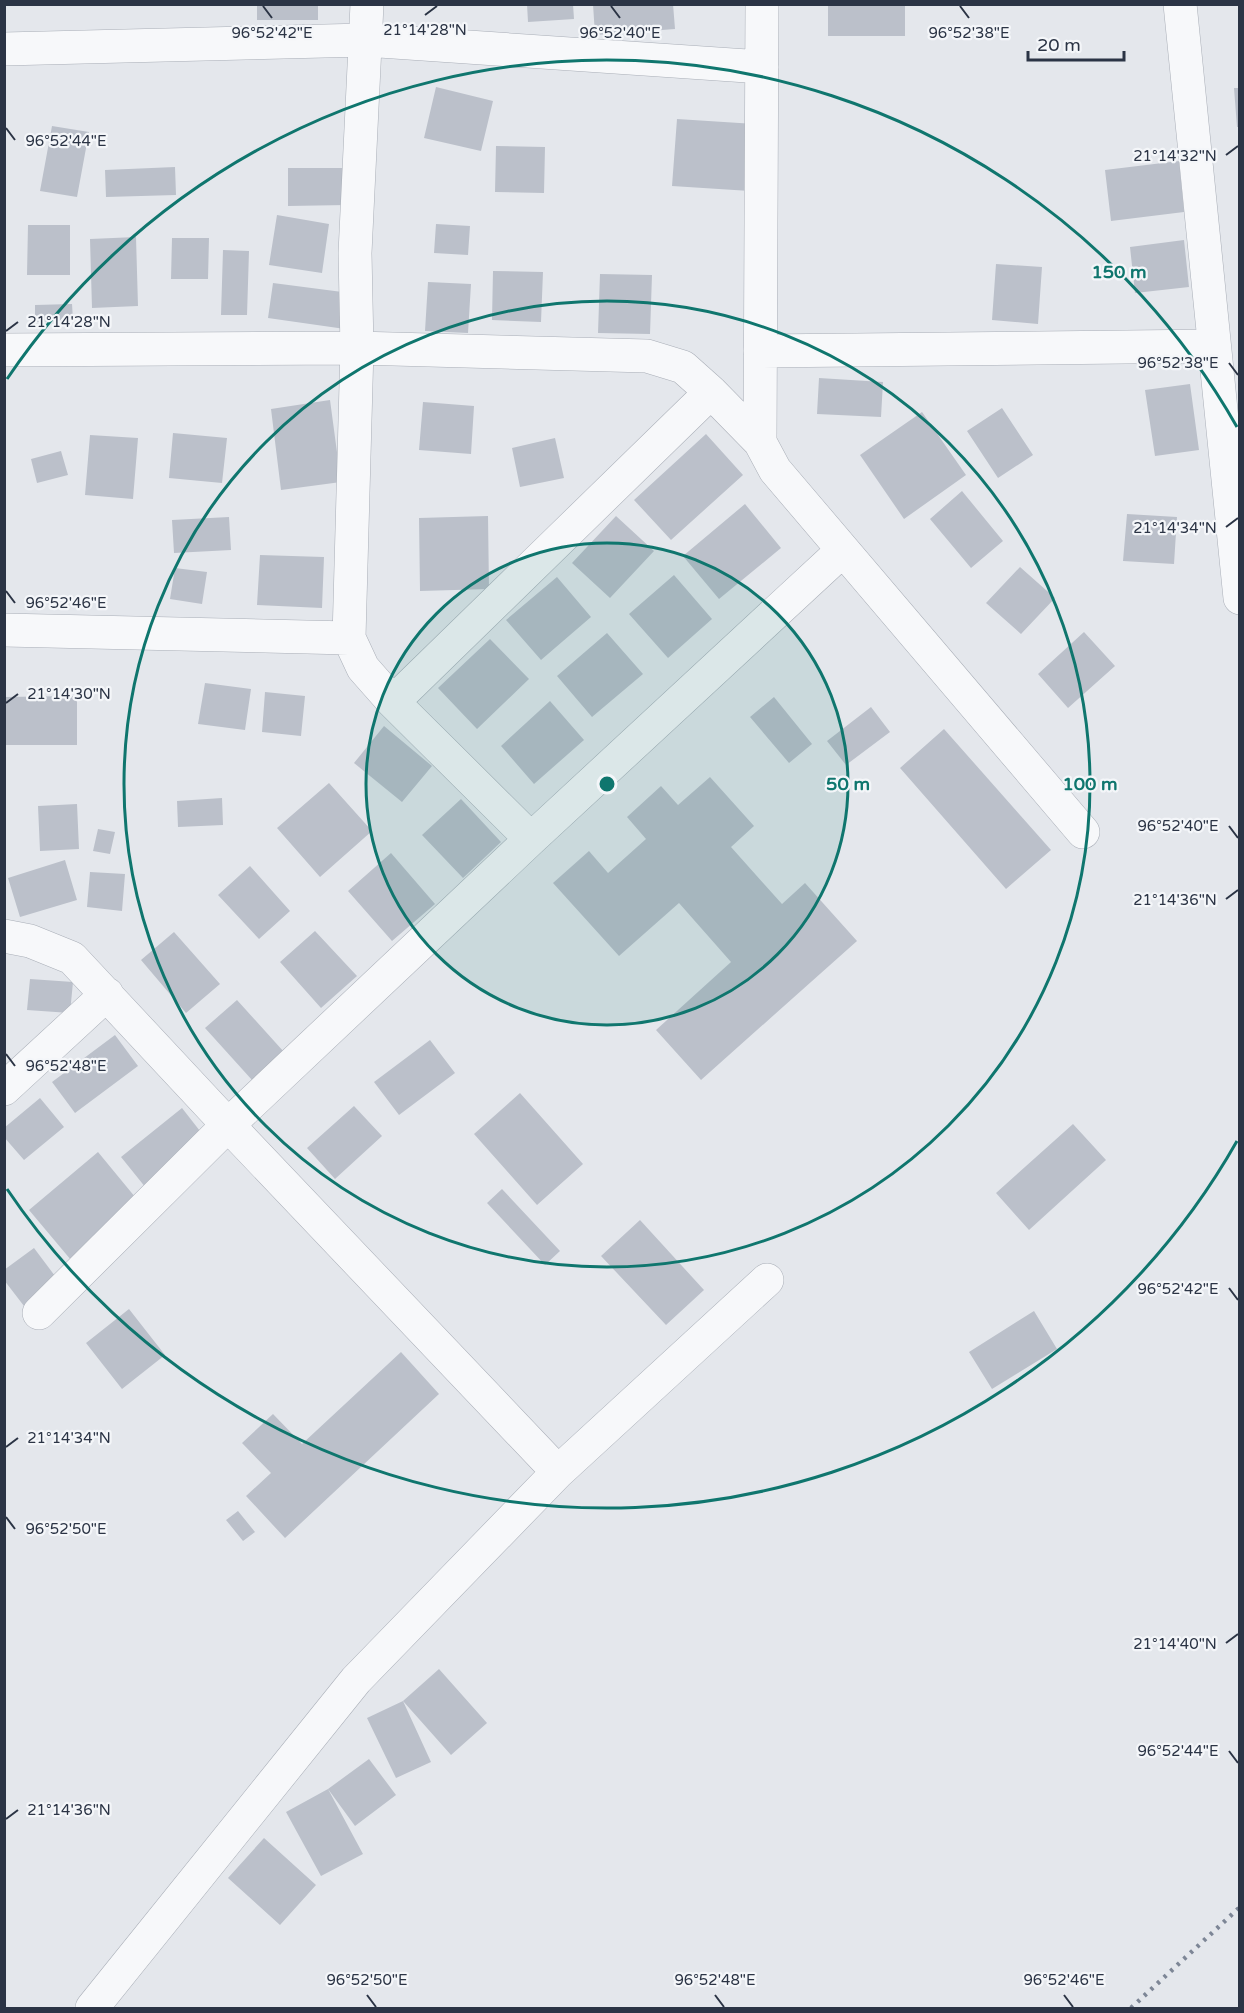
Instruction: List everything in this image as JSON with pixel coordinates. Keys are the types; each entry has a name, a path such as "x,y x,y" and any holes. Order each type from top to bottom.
{"street":[{"path":"367,4 355,253 357,348 349,638 363,668 393,702 531,839"},
{"path":"760,442 762,4"},
{"path":"1180,4 1239,598"},
{"path":"4,49 365,40 762,67"},
{"path":"760,351 1214,346"},
{"path":"4,350 357,348 647,356 682,367 711,392 760,442 775,470 1083,832"},
{"path":"393,702 711,392"},
{"path":"39,1313 228,1125 842,550"},
{"path":"4,630 349,638"},
{"path":"4,936 30,941 72,958 558,1472"},
{"path":"4,1089 107,994"},
{"path":"92,2008 356,1680 558,1472 767,1280"}],"building":[{"path":"257,4 318,4 318,20 257,20"},
{"path":"527,4 573,4 574,19 528,22"},
{"path":"593,4 673,4 675,29 595,35"},
{"path":"828,4 905,4 905,36 828,36"},
{"path":"436,87 493,101 481,151 424,138"},
{"path":"1234,88 1240,88 1240,127 1237,127"},
{"path":"677,119 755,124 750,191 672,186"},
{"path":"52,126 89,132 77,197 40,191"},
{"path":"496,146 545,147 544,193 495,192"},
{"path":"1179,161 1184,212 1111,221 1105,170"},
{"path":"175,167 176,195 106,197 105,170"},
{"path":"288,168 346,168 347,205 288,206"},
{"path":"277,215 329,224 322,273 269,265"},
{"path":"436,224 470,226 468,255 434,253"},
{"path":"28,225 70,225 70,275 27,275"},
{"path":"136,237 138,306 92,308 90,239"},
{"path":"172,238 209,238 208,279 171,279"},
{"path":"1184,240 1189,287 1135,293 1130,247"},
{"path":"223,250 249,251 247,315 221,315"},
{"path":"996,264 1042,267 1038,324 992,320"},
{"path":"493,271 543,272 541,322 492,320"},
{"path":"600,274 652,275 650,334 598,333"},
{"path":"428,282 471,284 468,333 425,331"},
{"path":"273,283 350,293 345,329 268,318"},
{"path":"72,304 73,320 35,322 35,305"},
{"path":"819,378 883,382 881,417 817,414"},
{"path":"1190,384 1199,450 1155,456 1145,390"},
{"path":"330,400 341,482 281,490 271,409"},
{"path":"423,402 474,406 471,454 419,450"},
{"path":"1002,408 1033,455 998,478 967,431"},
{"path":"922,412 966,475 904,519 860,455"},
{"path":"173,433 227,438 222,483 169,478"},
{"path":"706,434 743,475 671,540 634,500"},
{"path":"90,435 138,438 133,499 85,495"},
{"path":"555,438 564,478 520,487 512,448"},
{"path":"61,451 68,475 37,483 31,459"},
{"path":"962,491 1003,541 971,568 930,519"},
{"path":"745,504 781,548 719,599 683,556"},
{"path":"1127,514 1177,517 1174,564 1123,561"},
{"path":"488,516 489,589 420,591 419,518"},
{"path":"616,516 654,551 610,598 572,563"},
{"path":"229,517 231,550 174,553 172,520"},
{"path":"260,555 324,557 322,608 257,605"},
{"path":"1020,567 1055,598 1021,634 986,603"},
{"path":"175,568 207,572 202,604 170,599"},
{"path":"674,575 712,619 668,658 629,614"},
{"path":"557,577 591,617 541,660 506,620"},
{"path":"1084,632 1115,666 1068,708 1038,674"},
{"path":"607,633 643,674 592,717 557,676"},
{"path":"490,639 529,679 477,729 438,688"},
{"path":"205,683 251,689 245,730 198,724"},
{"path":"265,692 305,696 301,736 262,732"},
{"path":"77,696 77,745 4,745 4,697"},
{"path":"774,697 812,744 789,763 750,717"},
{"path":"550,701 584,740 534,784 501,746"},
{"path":"871,707 890,732 846,765 827,741"},
{"path":"384,726 432,766 402,802 354,763"},
{"path":"944,729 1051,850 1006,889 900,768"},
{"path":"710,777 754,826 731,847 782,904 805,883 857,941 701,1080 656,1030 731,962 679,903 619,956 553,883 589,851 608,873 646,839 627,817 661,786 678,805"},
{"path":"329,783 372,831 320,877 277,828"},
{"path":"222,798 223,825 178,827 177,801"},
{"path":"461,799 501,842 463,878 422,835"},
{"path":"77,804 79,849 40,851 38,806"},
{"path":"98,829 115,832 110,854 93,851"},
{"path":"391,853 435,904 392,941 348,891"},
{"path":"65,860 77,900 20,917 8,878"},
{"path":"250,866 290,911 259,939 218,895"},
{"path":"90,872 125,874 122,911 87,907"},
{"path":"315,931 357,976 321,1008 280,962"},
{"path":"174,932 220,984 186,1013 141,960"},
{"path":"30,979 73,982 70,1013 27,1010"},
{"path":"237,1000 284,1052 252,1080 205,1028"},
{"path":"115,1035 138,1066 75,1113 52,1082"},
{"path":"430,1040 455,1073 399,1115 374,1082"},
{"path":"520,1093 583,1164 537,1205 474,1134"},
{"path":"40,1098 64,1127 24,1160 4,1137 4,1128"},
{"path":"354,1106 382,1136 335,1179 307,1148"},
{"path":"182,1108 207,1140 146,1188 121,1157"},
{"path":"1073,1124 1106,1160 1029,1230 996,1193"},
{"path":"98,1152 140,1203 71,1260 29,1210"},
{"path":"502,1189 560,1251 545,1265 487,1203"},
{"path":"640,1220 704,1290 666,1325 601,1256"},
{"path":"34,1248 58,1280 24,1306 4,1280 4,1270"},
{"path":"129,1309 165,1355 122,1389 86,1343"},
{"path":"1034,1311 1057,1349 992,1389 969,1352"},
{"path":"401,1352 439,1394 285,1538 246,1496 271,1473 242,1443 273,1414 302,1444"},
{"path":"238,1511 255,1532 243,1541 226,1520"},
{"path":"439,1669 487,1723 451,1755 403,1701"},
{"path":"403,1701 431,1762 396,1778 367,1718"},
{"path":"369,1759 396,1795 355,1826 328,1789"},
{"path":"328,1789 363,1854 321,1876 286,1812"},
{"path":"264,1838 316,1885 280,1925 228,1878"}],"railway":[{"path":"1131,2008 1240,1907"}]}
